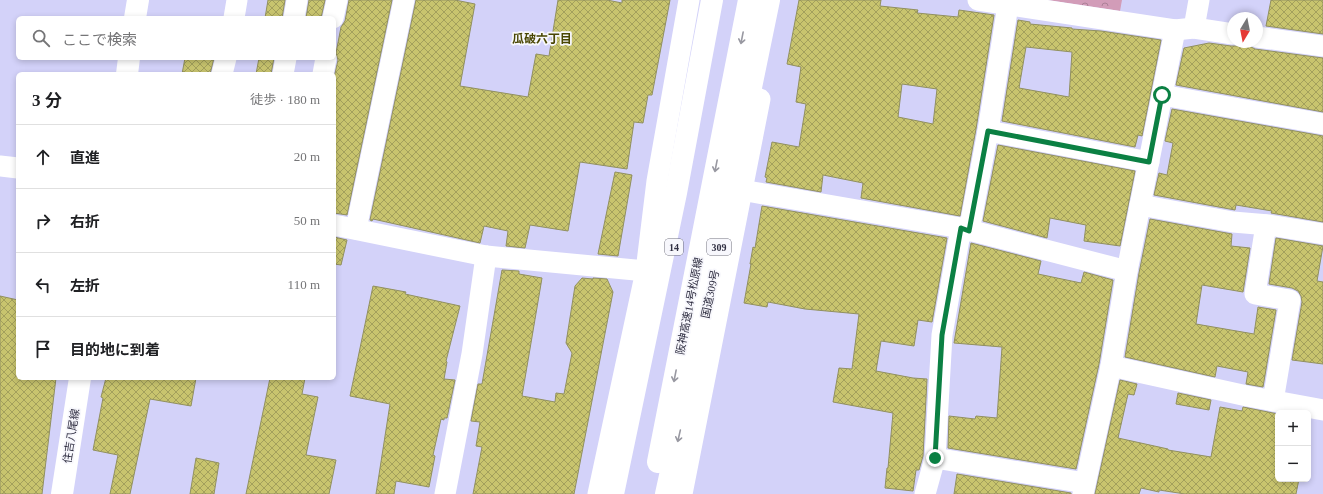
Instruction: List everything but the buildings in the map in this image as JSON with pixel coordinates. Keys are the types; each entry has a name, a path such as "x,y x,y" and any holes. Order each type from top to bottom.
{"main road":[{"path":"135,16 138,0"},
{"path":"613,494 676,193 712,0"},
{"name":"14","path":"625,494 687,185 721,0"},
{"name":"阪神高速14号松原線","path":"651,494 749,0"},
{"name":"国道309号","path":"666,494 714,275 769,0"},
{"path":"127,72 129,60"},
{"name":"住吉八尾線","path":"62,494 80,380"}],"street":[{"path":"234,16 237,0"},
{"path":"294,16 297,0"},
{"path":"333,16 337,0"},
{"path":"356,229 404,0"},
{"path":"598,494 646,271 657,181 689,0"},
{"path":"682,494 741,190 780,0"},
{"path":"978,0 1184,29 1227,33"},
{"path":"935,458 1084,489 1111,366 1127,271 1162,95 1184,29 1199,0"},
{"path":"925,494 935,458 942,335 988,131 1008,5"},
{"path":"1263,38 1323,46"},
{"path":"222,72 226,60"},
{"path":"283,72 286,60"},
{"path":"323,72 326,60"},
{"path":"1162,95 1323,124"},
{"path":"988,131 1149,162"},
{"path":"0,166 16,168"},
{"path":"741,190 965,230 1127,271"},
{"path":"1140,205 1233,222 1266,225 1323,234"},
{"path":"336,225 486,256 646,271"},
{"path":"1266,225 1255,294 1290,300 1273,401"},
{"path":"445,494 472,354 486,256"},
{"path":"1111,366 1247,396 1323,410"}],"green space":[{"path":"1047,0 1122,0 1120,11"}],"district":[{"name":"瓜破六丁目","path":"542,39"}],"route":[{"path":"935,458 942,335 961,228 969,231 988,131 1149,162 1162,95"}]}
